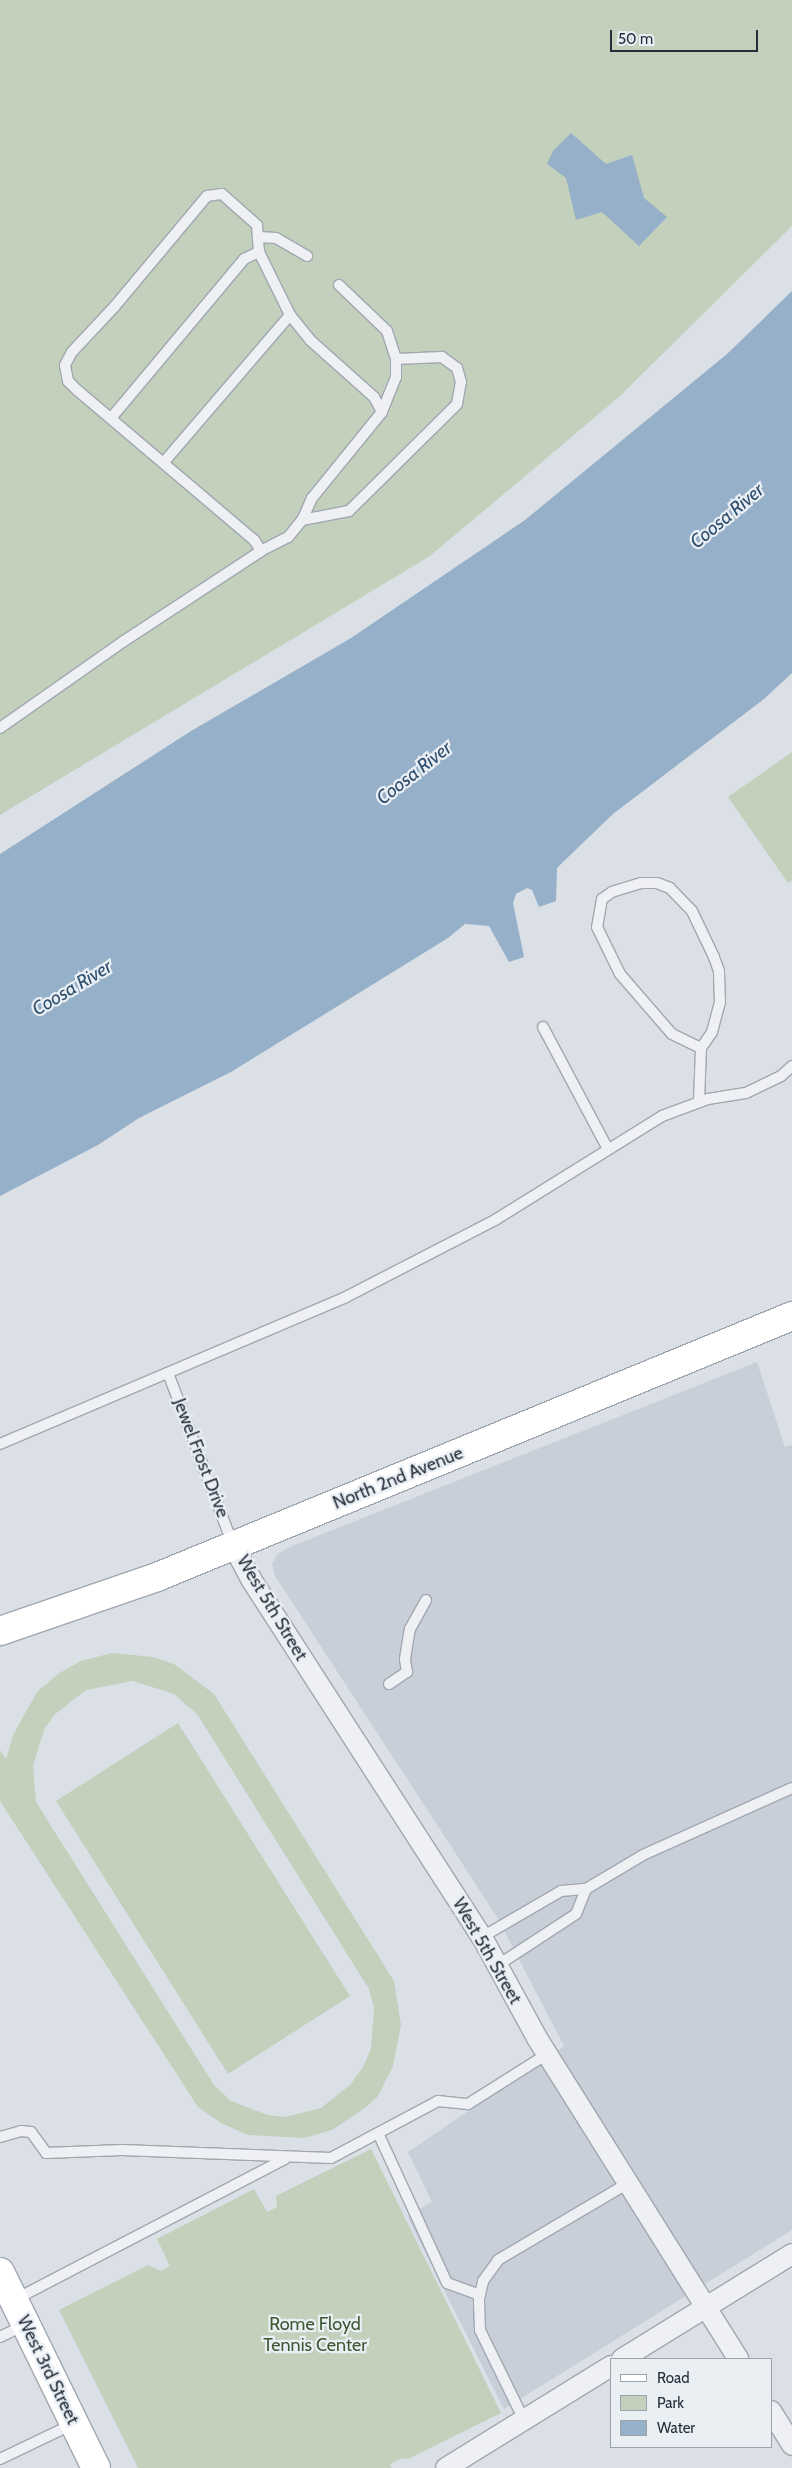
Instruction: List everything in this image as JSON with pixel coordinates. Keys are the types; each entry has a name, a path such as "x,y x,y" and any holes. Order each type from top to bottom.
{"main road":[{"name":"North 2nd Avenue","path":"0,1631 157,1577 792,1316"},
{"name":"West 3rd Street","path":"0,2272 96,2468"}],"street":[{"name":"West 5th Street","path":"233,1545 261,1594 482,1937 547,2054 737,2358"},
{"path":"624,2358 792,2254"},
{"path":"446,2468 610,2367"},
{"path":"772,2413 792,2445"}],"lane":[{"path":"261,552 254,540 68,381 65,365 72,352 115,306 207,196 222,194 238,206 257,226 259,252 290,315 310,340 374,397 382,412"},
{"path":"258,237 289,243 307,256"},
{"path":"112,418 244,259 259,252"},
{"path":"0,728 124,641 261,552 288,537 302,520 312,498 382,412 396,377 396,359 387,331 339,285"},
{"path":"164,462 290,315"},
{"path":"302,520 349,511 457,404 462,382 457,368 442,357 396,359"},
{"path":"699,1102 701,1048 717,1015 720,987 714,957 692,911 670,888 657,883 628,886 602,898 597,927 620,974 672,1034 701,1048"},
{"path":"543,1027 608,1149"},
{"path":"1,1440 168,1373 409,1266 495,1220 662,1116 699,1102 746,1093 781,1076 792,1066"},
{"name":"Jewel Frost Drive","path":"168,1373 233,1545"},
{"path":"389,1684 408,1672 405,1659 410,1630 426,1600"},
{"path":"482,1937 561,1891 586,1889 643,1854 792,1788"},
{"path":"498,1965 576,1914 586,1889"},
{"path":"0,2136 21,2131 31,2132 46,2153 122,2150 286,2158 331,2158 438,2100 468,2104 547,2054"},
{"path":"378,2133 447,2283 480,2295"},
{"path":"14,2300 286,2158"},
{"path":"524,2420 480,2330 480,2295 489,2270 498,2260 628,2183"},
{"path":"0,2337 26,2324"},
{"path":"0,2459 74,2423"}],"shaded area":[{"path":"757,1362 785,1447 792,1445 792,2230 504,2409 407,2216 432,2202 408,2152 564,2046 497,1917 275,1576 272,1564 277,1554 292,1546"}],"green space":[{"path":"0,0 792,0 792,226 619,397 430,556 0,815"},
{"path":"792,752 792,880 788,883 728,797"},
{"path":"112,1653 153,1657 174,1664 214,1694 394,1981 401,2025 393,2066 378,2096 365,2108 332,2130 304,2138 248,2135 221,2123 198,2107 0,1801 0,1750 6,1759 13,1735 37,1692 58,1674 81,1661","holes":["133,1681 174,1694 197,1714 369,1989 374,2008 371,2049 363,2067 350,2085 321,2108 285,2117 268,2115 231,2101 214,2085 36,1802 33,1765 44,1730 54,1715 86,1690"]},
{"path":"178,1723 350,1996 228,2074 56,1801"},
{"name":"Rome Floyd Tennis Center","path":"371,2149 501,2413 408,2459 402,2458 390,2464 392,2468 138,2468 59,2310 148,2265 161,2271 170,2266 157,2239 254,2189 267,2212 277,2207 276,2196"}],"water":[{"path":"571,133 606,164 632,155 644,198 667,217 639,246 602,212 576,220 566,178 547,164 553,151"},
{"name":"Coosa River","path":"792,291 792,673 764,699 613,814 564,861 557,868 556,901 539,907 532,890 527,888 516,894 513,903 524,957 509,962 489,926 465,924 448,938 231,1072 139,1118 98,1145 0,1196 0,854 191,731 351,638 525,520 727,354"}]}
